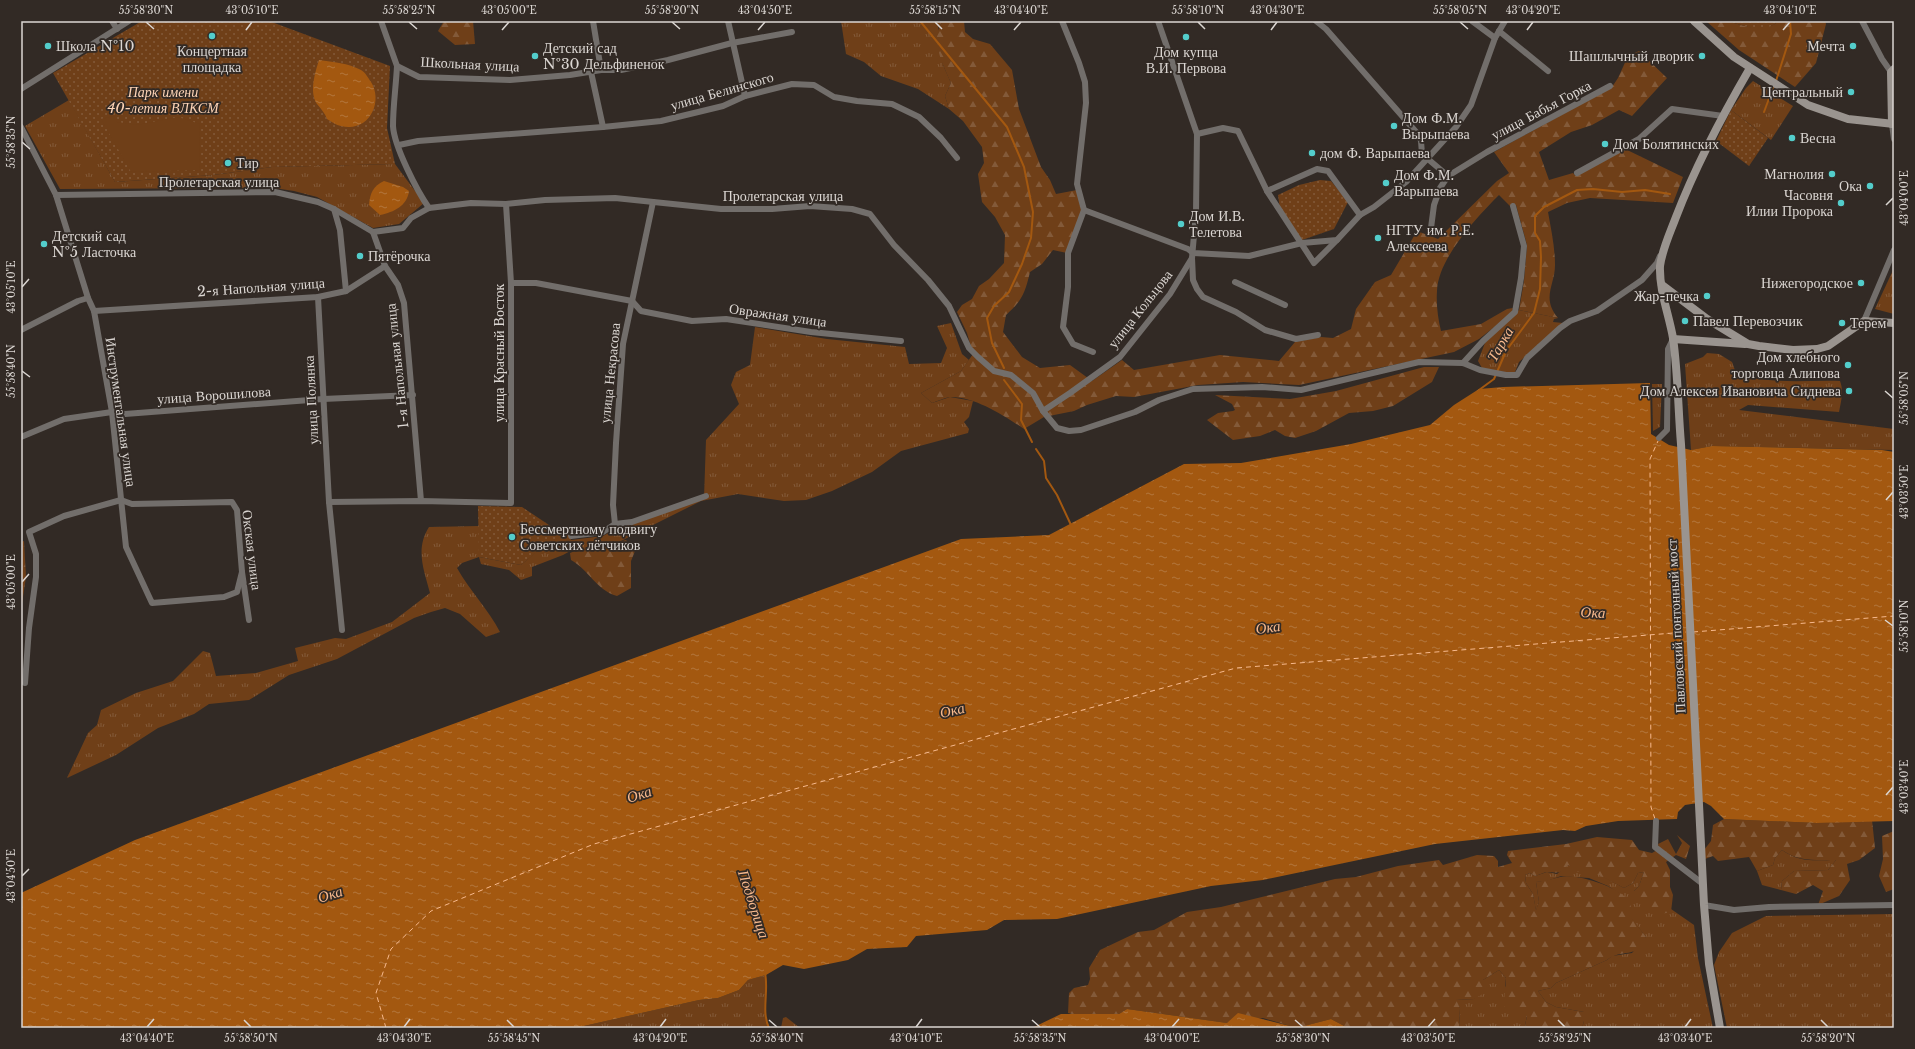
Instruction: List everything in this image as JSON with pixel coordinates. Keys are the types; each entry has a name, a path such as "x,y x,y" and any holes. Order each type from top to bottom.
{"main road":[{"path":"1694,21 1734,57 1798,100 1848,119 1893,124 1892,70"},
{"name":"Павловский понтонный мост","path":"1720,1028 1709,964 1704,905 1681,444 1673,339 1662,285 1660,267 1665,246 1690,180 1750,68"},
{"path":"1662,285 1707,319 1748,344"},
{"path":"1673,339 1682,341 1748,344 1793,350 1817,349 1828,346 1864,321 1894,323"}],"street":[{"path":"112,21 117,29"},
{"path":"21,89 129,21"},
{"path":"373,232 403,228 411,218 429,208 420,196 413,182 393,127 397,66 382,21"},
{"path":"593,21 601,70"},
{"path":"728,21 745,96"},
{"path":"1062,21 1085,82 1086,103 1077,184 1084,210 1068,253 1068,287 1063,327 1072,344 1093,352"},
{"name":"улица Кольцова","path":"1158,21 1197,134 1196,212 1192,255 1193,280 1197,289 1203,297 1236,312 1265,330 1296,339 1318,334"},
{"path":"1316,21 1326,29 1417,133 1421,141 1422,154 1427,160 1448,176"},
{"path":"1472,21 1495,38"},
{"path":"1197,134 1223,128 1238,131 1267,191 1314,263 1360,215 1395,192 1427,160 1456,127 1471,105 1495,38 1504,21"},
{"path":"1862,21 1882,59 1892,70"},
{"path":"1499,31 1548,71"},
{"name":"Школьная улица","path":"397,66 419,77 510,80 601,70 621,70 668,60 732,43 792,32"},
{"path":"591,72 603,128"},
{"name":"улица Белинского","path":"399,145 418,141 603,128 661,121 723,106 745,96 792,84 814,85 834,97 857,101 892,104 919,117 941,138 957,158"},
{"name":"улица Бабья Горка","path":"1431,228 1434,205 1440,188 1448,176 1487,152 1610,86"},
{"path":"1577,173 1639,139 1672,109 1723,116"},
{"path":"1893,124 1894,139"},
{"name":"Инструментальная улица","path":"21,127 56,195 88,298 94,311 112,412 126,547 152,603 224,597 237,592 242,572"},
{"path":"1267,191 1317,169 1328,171 1360,215"},
{"name":"Пролетарская улица","path":"56,195 275,192 318,202 334,209 373,232"},
{"name":"Пролетарская улица","path":"429,208 471,204 506,204 545,200 615,198 721,209 772,209 810,206 852,209 870,214 894,245 928,280 949,306 969,348 994,371 1011,375 1033,393 1043,411 1057,428 1069,431 1081,430 1136,412 1159,400 1193,389 1262,387 1301,390 1419,362 1463,363"},
{"name":"улица Некрасова","path":"615,524 613,505 623,344 653,202"},
{"name":"улица Красный Восток","path":"421,501 511,503 511,283 506,204"},
{"path":"1513,206 1524,246 1521,278 1515,312 1483,341 1463,363 1489,372 1517,375 1518,371 1531,354 1570,321 1597,311 1642,280 1657,263 1665,246"},
{"name":"2-я Напольная улица","path":"94,311 318,297 346,291 340,230 334,209"},
{"path":"1084,210 1188,249 1192,255 1249,256 1302,243 1337,240"},
{"name":"1-я Напольная улица","path":"373,232 385,266 398,285 404,303 421,501"},
{"path":"1864,321 1894,250"},
{"name":"улица Кольцова","path":"1043,411 1120,357 1170,294 1192,255"},
{"path":"346,291 385,266"},
{"path":"1235,282 1285,305"},
{"path":"511,283 536,283 632,301"},
{"name":"улица Полянка","path":"318,297 329,502 342,630"},
{"path":"21,330 78,301 88,298"},
{"name":"Овражная улица","path":"632,301 642,311 692,321 726,319 811,332 901,341"},
{"path":"1659,438 1667,430 1668,349 1673,339"},
{"name":"улица Ворошилова","path":"21,437 64,419 112,412 124,414 323,399 413,395"},
{"path":"571,536 603,532 615,524 632,522 706,496"},
{"name":"Окская улица","path":"25,683 29,628 36,577 36,554 29,532 64,516 120,500 132,504 232,502 237,510 242,572 250,620"},
{"path":"329,502 421,501"},
{"path":"1656,821 1656,847 1703,884"},
{"path":"1704,905 1734,910 1769,907 1894,905"}],"green space":[{"name":"Парк имени 40-летия ВЛКСМ","path":"142,21 269,21 390,66 387,128 395,164 272,167 213,175 115,182 53,73"},
{"path":"444,21 473,21 475,44 455,45 438,31"},
{"path":"841,21 943,21 938,28 943,65 951,83 945,96 949,109 918,89 881,76 864,62 846,54"},
{"path":"943,21 964,21 965,32 973,39 990,44 1012,70 1019,109 1041,167 1050,180 1056,194 1077,190 1082,210 1067,253 1053,250 1042,264 1030,272 1022,296 1016,305 1006,315 1003,332 1022,357 1040,368 1070,365 1092,381 1122,360 1134,370 1220,355 1279,361 1295,342 1321,337 1333,338 1351,329 1356,309 1375,282 1391,275 1417,231 1438,239 1497,181 1509,173 1494,152 1612,87 1618,78 1628,56 1639,51 1667,78 1632,116 1619,110 1592,125 1571,132 1539,152 1549,180 1573,173 1576,176 1623,148 1683,177 1673,203 1590,198 1567,203 1548,212 1554,245 1555,265 1550,292 1550,304 1558,318 1519,310 1524,281 1527,245 1516,205 1510,206 1499,195 1470,226 1451,252 1444,265 1439,278 1437,291 1441,331 1481,324 1507,309 1513,308 1511,314 1479,339 1454,352 1299,385 1243,382 1198,385 1134,397 1116,396 1087,405 1074,411 1044,417 1024,429 1008,418 979,403 950,397 932,403 921,393 961,371 973,354 967,333 957,312 962,305 972,299 979,286 989,279 1004,263 1005,235 995,217 982,202 978,174 984,163 982,147 963,121 949,109 945,96 951,83 941,60 937,43 937,35"},
{"path":"1706,21 1726,21 1756,28 1768,27 1775,24 1777,21 1825,21 1826,24 1816,63 1795,87 1739,50"},
{"path":"1727,21 1777,21 1775,24 1765,29 1755,29"},
{"path":"1753,81 1793,106 1771,140 1731,110 1746,88"},
{"path":"69,100 115,182 213,175 272,167 395,164 424,203 399,224 373,228 317,197 274,188 60,189 25,126"},
{"path":"1731,110 1768,138 1749,166 1716,141"},
{"path":"114,116 117,122 137,125 178,117 200,124 199,170 131,172 101,119"},
{"path":"1320,180 1331,181 1348,202 1334,229 1302,240 1280,209 1278,195 1299,185"},
{"path":"1894,268 1894,314 1875,309"},
{"path":"1519,310 1558,318 1554,319 1553,322 1563,323 1519,362 1515,372 1505,372 1482,368 1478,361 1485,343"},
{"path":"951,323 962,354 969,360 961,371 921,393 932,403 950,397 973,401 969,417 964,422 969,429 968,433 901,451 872,472 832,491 806,500 784,501 738,494 701,501 619,542 572,550 532,567 532,576 521,580 509,570 481,564 479,557 521,565 547,543 603,536 616,529 704,498 706,440 739,404 731,385 736,372 750,365 755,327 827,339 905,347 909,364 941,363 947,348 937,326"},
{"path":"1707,353 1719,354 1732,362 1736,373 1748,377 1774,381 1840,381 1842,393 1839,412 1748,405 1739,410 1894,429 1894,450 1712,446 1691,450 1685,364 1703,357"},
{"path":"1424,367 1439,367 1432,382 1393,406 1373,411 1349,413 1316,431 1295,438 1285,436 1275,430 1260,436 1233,440 1207,420 1218,413 1235,410 1232,404 1215,395 1290,399 1336,391"},
{"path":"1652,384 1662,384 1660,427 1653,431"},
{"path":"478,506 522,507 558,531 570,533 571,540 547,544 521,565 479,557"},
{"path":"479,526 479,557 462,563 457,568 500,632 486,637 460,614 445,608 431,612 414,618 337,659 289,675 249,700 209,704 194,714 158,728 116,755 67,778 88,733 97,725 101,710 136,693 173,681 203,651 210,653 216,676 256,673 298,661 295,648 335,638 346,639 392,622 430,593 422,560 422,543 429,527"},
{"path":"626,540 635,551 631,561 631,588 617,596 603,589 583,569 571,560 570,553 582,548 603,546"},
{"path":"24,541 26,577 21,610 21,542"},
{"path":"1724,819 1817,823 1872,820 1875,848 1859,860 1847,864 1850,880 1839,896 1818,905 1823,891 1813,885 1796,894 1781,890 1782,881 1794,871 1828,870 1836,860 1815,860 1795,857 1782,850 1775,858 1773,865 1757,871 1749,857 1718,861 1713,856 1705,859 1704,850 1711,841 1713,825"},
{"path":"1894,831 1894,889 1886,892 1879,876 1883,859 1882,836"},
{"path":"1677,835 1690,846 1686,859 1676,855 1666,862 1670,870 1670,887 1673,895 1671,912 1661,914 1642,907 1633,892 1639,886 1644,872 1638,873 1633,883 1624,888 1591,871 1576,872 1575,868 1568,865 1559,872 1546,872 1535,876 1530,873 1525,875 1526,883 1533,894 1536,910 1539,902 1536,882 1567,876 1597,882 1616,890 1629,901 1631,909 1628,913 1646,937 1643,944 1634,951 1612,957 1556,983 1551,988 1538,991 1546,1002 1556,1007 1584,1012 1582,1028 1527,1028 1525,1025 1527,1016 1504,1008 1506,978 1499,970 1483,980 1486,992 1474,999 1456,1000 1460,1008 1459,1028 1348,1028 1331,1019 1304,1026 1290,1026 1263,1018 1227,1023 1127,1009 1119,1014 1076,1015 1068,1013 1069,993 1074,988 1088,985 1090,979 1089,968 1100,950 1138,932 1154,930 1187,912 1221,907 1335,879 1356,877 1398,866 1439,860 1443,865 1477,855 1494,856 1498,861 1498,867 1512,863 1507,855 1508,851 1566,844 1597,837 1632,840 1639,850 1652,853 1659,849 1658,844 1668,839 1676,854 1682,843"},
{"path":"1782,850 1801,859 1836,860 1828,870 1794,871 1782,881 1781,890 1762,885 1757,871 1773,865 1775,858"},
{"path":"1568,865 1591,870 1624,888 1633,883 1638,873 1644,872 1639,886 1634,891 1671,912 1671,909 1694,925 1698,958 1713,1028 1582,1028 1584,1012 1556,1007 1546,1002 1538,991 1551,988 1556,983 1607,960 1612,956 1632,953 1646,937 1627,913 1619,893 1608,886 1589,878 1561,876 1547,881 1536,882 1539,902 1536,911 1533,894 1526,883 1525,875 1530,873 1535,876 1547,872 1557,874"},
{"path":"1894,914 1894,1028 1727,1028 1714,965 1719,952 1732,933 1766,916"},
{"path":"1499,970 1506,978 1505,986 1527,1016 1525,1025 1527,1028 1459,1028 1460,1008 1455,1000 1474,999 1483,980"},
{"path":"766,975 765,1009 769,1028 575,1028 699,1000 718,998 739,990 748,980"},
{"path":"786,1017 800,1028 781,1028 783,1018"}],"water":[{"path":"319,60 351,66 366,74 375,90 376,99 371,114 366,121 351,127 339,126 327,119 317,104 313,94"},
{"path":"384,181 403,187 409,191 406,201 399,208 380,215 369,205 369,201 371,193 380,183"},
{"path":"1650,383 1651,434 1669,445 1691,450 1712,446 1882,450 1894,452 1894,821 1817,823 1724,819 1711,806 1704,802 1685,805 1678,812 1677,819 1618,821 1586,826 1575,831 1563,830 1435,844 1263,880 1211,886 1057,919 1004,920 987,930 916,936 907,947 867,949 848,960 804,969 783,965 766,975 748,980 739,990 718,998 699,1000 575,1028 21,1028 21,893 135,840 961,539 1049,535 1184,464 1241,463 1351,444 1430,425 1454,405 1479,389"},
{"path":"1127,1009 1227,1023 1238,1013 1290,1026 1304,1026 1331,1019 1348,1028 1032,1028 1061,1014 1119,1014"}],"waterway":[{"path":"920,21 1007,127 1024,167 1033,212 1031,238 1022,264 1009,292 994,306 987,318 992,343 1004,368"},
{"name":"Тарка","path":"1776,81 1791,34 1790,21"},
{"name":"Тарка","path":"1764,112 1774,85"},
{"name":"Тарка","path":"1479,390 1494,379 1506,351 1534,313 1540,289 1541,257 1540,241 1535,233 1535,216 1544,207 1577,190 1593,189 1622,192 1645,190 1670,194"},
{"path":"1004,380 1022,404 1021,420 1032,442"},
{"path":"1036,449 1044,461 1046,478 1057,495 1071,525"},
{"name":"Подборица","path":"765,973 765,1008 769,1028"}],"ferry route":[{"path":"1655,819 1651,807 1650,459 1658,441"},
{"path":"1693,632 1894,616"},
{"path":"386,1028 376,993 391,949 431,911 594,844 1236,668 1686,632"}],"place":[{"name":"Концертная площадка","path":"212,36"},
{"name":"Дом купца В.И. Первова","path":"1186,37"},
{"name":"Школа №10","path":"48,46"},
{"name":"Мечта","path":"1853,46"},
{"name":"Детский сад №30 Дельфиненок","path":"535,56"},
{"name":"Шашлычный дворик","path":"1702,56"},
{"name":"Центральный","path":"1851,92"},
{"name":"Дом Ф.М. Вырыпаева","path":"1394,126"},
{"name":"Весна","path":"1792,138"},
{"name":"Дом Болятинских","path":"1605,144"},
{"name":"дом Ф. Варыпаева","path":"1312,153"},
{"name":"Тир","path":"228,163"},
{"name":"Магнолия","path":"1832,174"},
{"name":"Дом Ф.М. Варыпаева","path":"1386,183"},
{"name":"Ока","path":"1870,186"},
{"name":"Часовня Илии Пророка","path":"1841,203"},
{"name":"Дом И.В. Телетова","path":"1181,224"},
{"name":"НГТУ им. Р.Е. Алексеева","path":"1378,238"},
{"name":"Детский сад №5 Ласточка","path":"44,244"},
{"name":"Пятёрочка","path":"360,256"},
{"name":"Нижегородское","path":"1861,283"},
{"name":"Жар-печка","path":"1707,296"},
{"name":"Павел Перевозчик","path":"1685,321"},
{"name":"Терем","path":"1842,323"},
{"name":"Дом хлебного торговца Алипова","path":"1848,365"},
{"name":"Дом Алексея Ивановича Сиднева","path":"1849,391"},
{"name":"Бессмертному подвигу Советских лётчиков","path":"512,537"}]}
